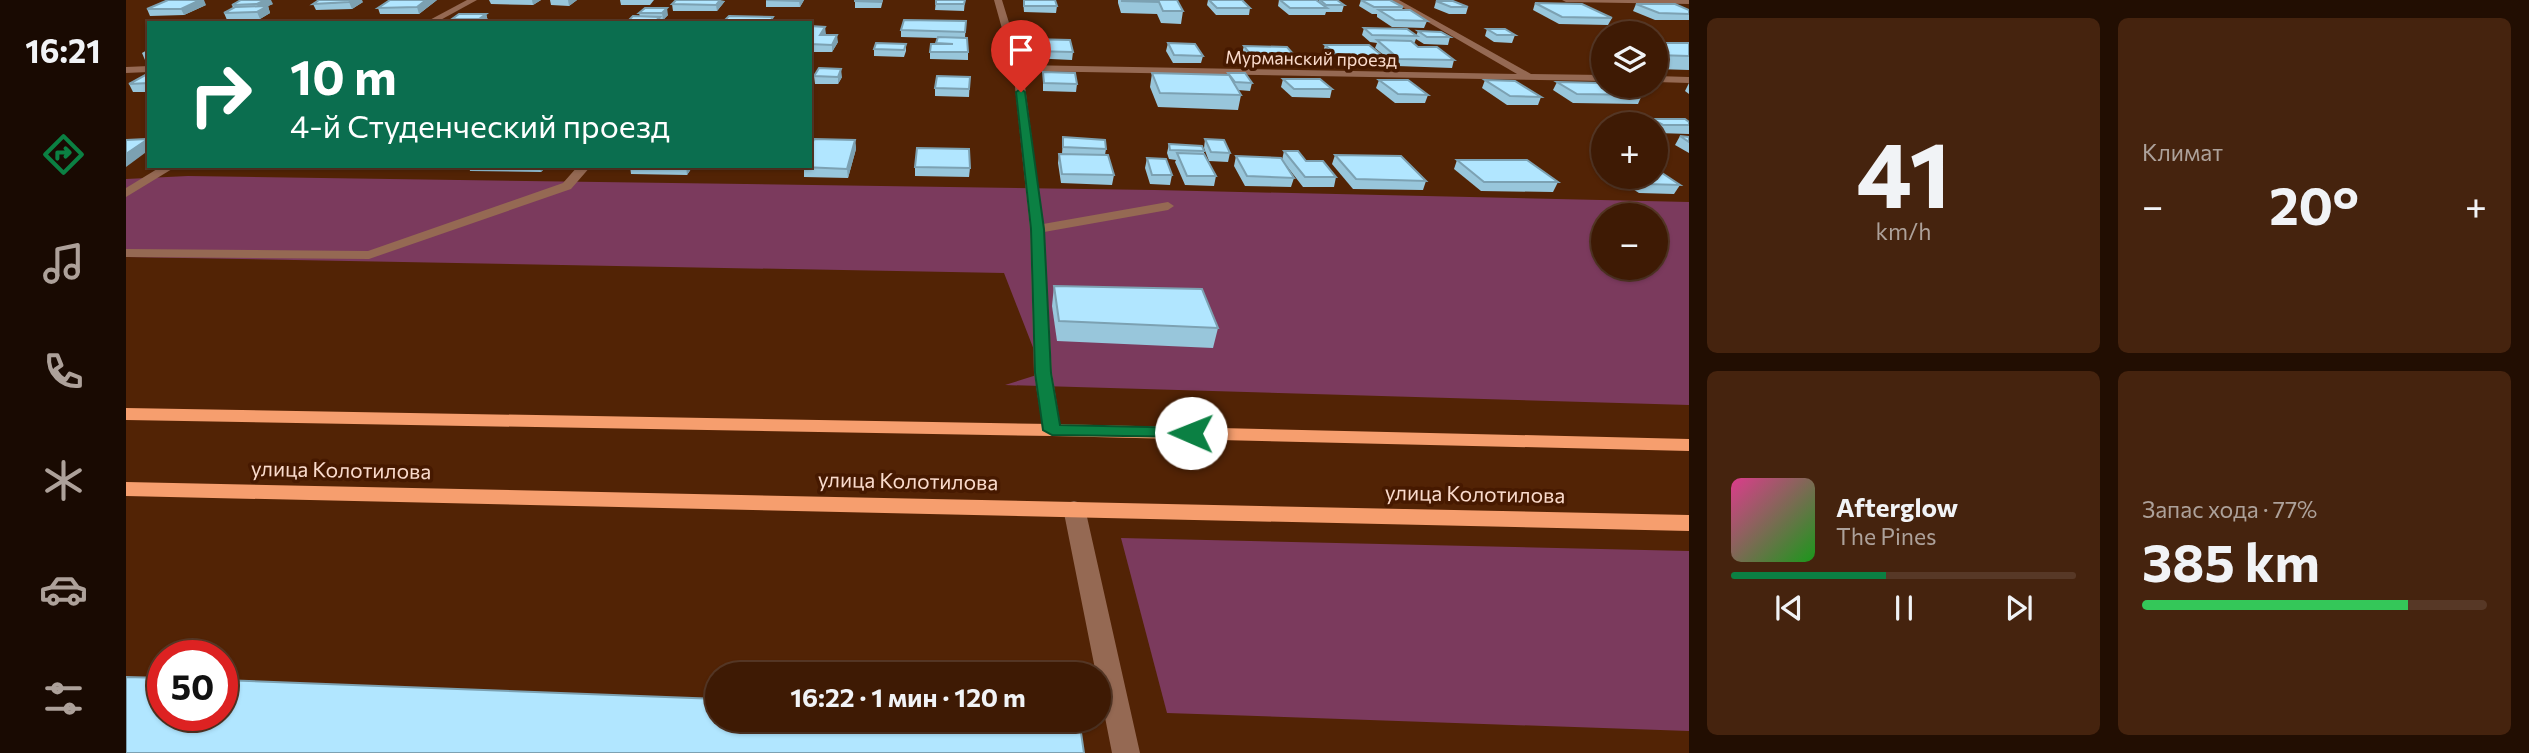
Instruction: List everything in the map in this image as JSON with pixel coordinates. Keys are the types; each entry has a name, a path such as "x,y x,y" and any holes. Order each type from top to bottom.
{"main road":[{"path":"126,414 1052,430 1689,445"},
{"name":"улица Колотилова","path":"126,489 1689,523"}],"street":[{"path":"432,21 473,0"},
{"path":"998,0 1018,68 1037,229 1043,373 1052,430"},
{"path":"1394,0 1530,77"},
{"path":"1566,0 1689,2"},
{"name":"Мурманский проезд","path":"1018,68 1591,78"},
{"path":"126,70 147,69"},
{"path":"1668,79 1689,80"},
{"path":"126,193 169,168"},
{"path":"126,253 369,255 567,186 583,168"},
{"path":"1037,229 1168,206"},
{"path":"1074,508 1126,753"}],"shaded area":[{"path":"188,176 1155,190 1689,202 1689,405 1005,385 1043,373 1004,273 126,257 126,179"},
{"path":"1121,538 1689,551 1689,731 1167,713"}],"building":[{"path":"168,0 200,0 181,9 147,9"},
{"path":"241,0 265,0 257,4 232,5"},
{"path":"319,0 353,0 313,4"},
{"path":"390,0 426,0 417,7 378,8"},
{"path":"676,0 720,0 716,5 672,4"},
{"path":"855,0 882,0 881,2"},
{"path":"936,0 965,0 964,4 936,4"},
{"path":"1024,0 1055,0 1057,6 1024,6"},
{"path":"1122,0 1177,0 1183,11 1163,11 1159,2"},
{"path":"1209,0 1242,0 1250,8 1217,8"},
{"path":"1280,0 1316,0 1327,8 1290,8"},
{"path":"1320,0 1337,0 1344,5 1326,5"},
{"path":"1361,0 1390,0 1403,7 1374,7"},
{"path":"1436,1 1453,1 1468,7 1451,7"},
{"path":"1535,3 1582,4 1612,18 1562,17"},
{"path":"1636,4 1675,4 1689,10 1689,14 1659,13"},
{"path":"268,6 257,12 224,13 235,7"},
{"path":"645,8 667,8 662,13 639,13"},
{"path":"1379,10 1410,10 1427,21 1395,20"},
{"path":"459,14 486,14 479,19 452,19"},
{"path":"633,16 660,17 655,21 628,21"},
{"path":"729,16 773,17 770,21 724,21"},
{"path":"904,20 966,21 965,32 901,30"},
{"path":"812,26 825,27 820,35 837,35 832,45 812,44"},
{"path":"1364,28 1407,29 1417,36 1372,35"},
{"path":"1487,29 1505,29 1515,35 1497,35"},
{"path":"1418,31 1441,32 1450,37 1427,37"},
{"path":"938,37 967,38 968,52 930,52 931,44 953,44 936,43"},
{"path":"1029,39 1070,40 1073,52 1031,51"},
{"path":"1377,40 1411,41 1418,47 1437,47 1454,60 1399,59"},
{"path":"876,43 906,44 904,50 874,49"},
{"path":"1168,43 1195,44 1203,56 1174,55"},
{"path":"1668,43 1689,43 1689,56 1668,55"},
{"path":"1325,45 1369,45 1385,58 1340,58"},
{"path":"1244,46 1287,47 1295,56 1251,55"},
{"path":"819,68 841,69 838,77 814,76"},
{"path":"1043,72 1075,73 1077,84 1044,83"},
{"path":"1152,73 1229,75 1241,95 1160,93"},
{"path":"1228,73 1245,73 1252,83 1235,82"},
{"path":"147,74 147,83 129,84"},
{"path":"937,76 970,77 969,89 935,88"},
{"path":"1283,79 1320,79 1332,89 1294,89"},
{"path":"1379,80 1408,80 1428,95 1398,94"},
{"path":"1485,80 1515,81 1541,97 1510,96"},
{"path":"1557,82 1591,83 1591,94 1577,94"},
{"path":"1668,119 1685,119 1689,125 1668,125"},
{"path":"1063,137 1105,140 1106,149 1063,147"},
{"path":"147,139 126,154 126,140"},
{"path":"814,139 855,140 847,169 812,167"},
{"path":"1205,139 1224,140 1230,153 1211,152"},
{"path":"1169,144 1202,146 1204,151 1170,150"},
{"path":"917,148 969,149 970,168 915,167"},
{"path":"1284,151 1298,151 1306,161 1323,161 1336,177 1305,177"},
{"path":"1177,153 1204,154 1216,176 1187,176"},
{"path":"1059,154 1108,155 1114,175 1062,174"},
{"path":"1335,155 1401,156 1426,181 1356,179"},
{"path":"1236,156 1281,158 1294,178 1247,176"},
{"path":"1147,158 1166,159 1172,175 1152,175"},
{"path":"1457,160 1527,160 1558,182 1484,182"},
{"path":"1668,177 1680,185 1668,185"},
{"path":"1054,286 1202,289 1218,328 1059,321"},
{"path":"126,677 147,678 147,731 238,731 238,681 705,699 705,732 1081,732 1084,753 126,753"}],"route":[{"path":"1021,92 1037,229 1043,373 1052,430 1191,433"}]}
